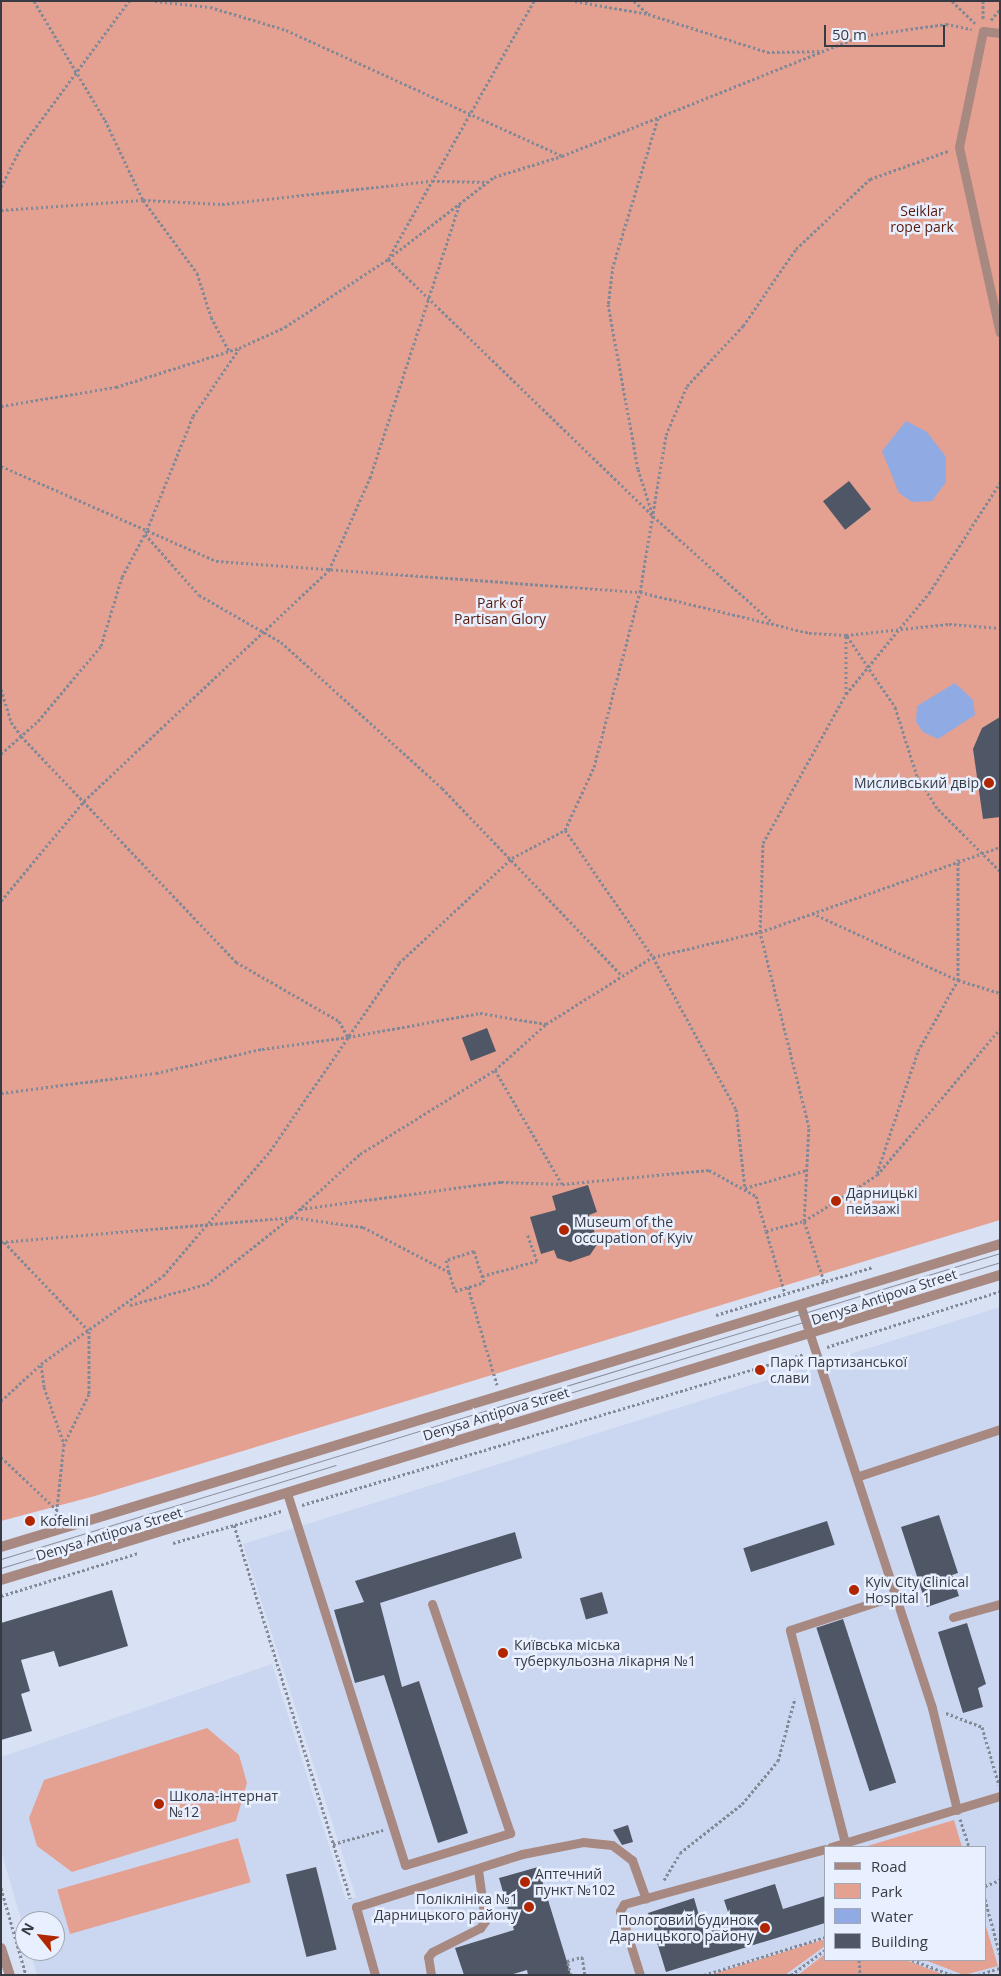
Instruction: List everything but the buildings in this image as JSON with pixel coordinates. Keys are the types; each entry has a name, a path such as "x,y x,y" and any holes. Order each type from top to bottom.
{"street":[{"name":"Denysa Antipova Street","path":"1,1547 1000,1244"},
{"name":"Denysa Antipova Street","path":"1,1580 810,1335 1000,1275"},
{"path":"1,1948 10,1975"}],"lane":[{"path":"1000,34 983,31 959,147 1000,333"},
{"path":"800,1304 859,1476 894,1596 932,1708 957,1810"},
{"path":"859,1476 1000,1429"},
{"path":"287,1493 405,1865 510,1833 432,1604"},
{"path":"845,1843 789,1634 792,1628 894,1596"},
{"path":"953,1617 1000,1604"},
{"path":"834,1846 1000,1796"},
{"path":"376,1975 356,1907 545,1848 600,1842 622,1851 632,1860 650,1898"},
{"path":"640,1975 620,1911 624,1904 824,1849"},
{"path":"431,1975 428,1957 432,1952 480,1928 485,1921 478,1870"}],"path":[{"path":"34,1 76,72 143,200 197,273 211,317 229,351"},
{"path":"1,187 21,147 129,1"},
{"path":"155,1 210,7 286,30 562,156"},
{"path":"173,3 178,1"},
{"path":"388,259 534,1"},
{"path":"576,1 648,14 766,52 825,50"},
{"path":"634,1 648,14"},
{"path":"952,1 958,2 983,31"},
{"path":"983,1 983,31"},
{"path":"1,406 116,387 239,348 285,328 388,259 486,182 562,156 861,36 946,24 983,31"},
{"path":"653,516 638,469 608,304 613,266 658,118"},
{"path":"1,1401 41,1364 127,1305 163,1276 270,1151 400,963 512,858 566,830 594,767 640,592 666,435 687,386 743,326 796,249 870,179 959,147"},
{"path":"1,210 143,200 222,204 432,181 486,182"},
{"path":"1,901 84,801 264,635 329,570 370,478 460,202"},
{"path":"388,259 653,516 774,624"},
{"path":"1,754 21,736 101,646 122,577 146,532 193,416 239,348"},
{"path":"1,466 146,532 216,561 640,592 774,624 846,635 949,624 1000,628"},
{"path":"824,1281 804,1221 809,1127 760,932 763,843 846,694 929,593 1000,483"},
{"path":"146,532 200,595 264,635 281,642 512,858 622,976"},
{"path":"846,635 895,707 917,776 938,809 1000,871"},
{"path":"846,635 846,694"},
{"path":"1,689 10,722 21,736 236,962 338,1021 348,1037"},
{"path":"566,830 653,957 736,1110 744,1188"},
{"path":"127,1305 207,1284 291,1217 360,1154 495,1070 546,1024 653,957 760,932 958,859 1000,847"},
{"path":"877,1175 918,1051 958,980 958,859"},
{"path":"811,913 958,980 1000,992"},
{"path":"1,1093 156,1073 262,1049 348,1037 480,1012 546,1024"},
{"path":"766,1231 804,1221 877,1175 1000,1029"},
{"path":"495,1070 562,1184"},
{"path":"300,1209 500,1182 562,1184 709,1170 756,1196 785,1293"},
{"path":"744,1188 807,1170"},
{"path":"2,1242 209,1222 291,1217 363,1227 449,1272"},
{"path":"482,1276 537,1260 527,1233"},
{"path":"2,1242 89,1331 89,1394 64,1444 56,1518"},
{"path":"474,1251 482,1276 484,1282 455,1291 446,1260 474,1251"},
{"path":"468,1287 497,1385"},
{"path":"167,1544 815,1351 1000,1291"},
{"path":"41,1364 44,1387 64,1444"},
{"path":"1,1457 57,1510"},
{"path":"234,1525 333,1844 356,1907"},
{"path":"1,1596 149,1550"},
{"path":"650,1898 680,1854 742,1804 778,1761 800,1676"},
{"path":"932,1708 982,1727 1000,1788"},
{"path":"957,1810 969,1846"},
{"path":"333,1844 393,1826"},
{"path":"986,1886 1000,1880"},
{"path":"1,1888 26,1975"},
{"path":"986,1903 1000,1955"},
{"path":"704,1975 824,1936"},
{"path":"791,1975 824,1951"},
{"path":"571,1975 567,1961 582,1956 585,1975"},
{"path":"859,1961 860,1975"},
{"path":"915,1961 952,1975"},
{"path":"978,1975 1000,1968"}],"shaded area":[{"path":"1000,1307 1000,1975 37,1975 33,1961 65,1961 65,1911 19,1911 1,1851 1,1757 272,1664 346,1900 356,1897 243,1544"}],"green space":[{"name":"Park of Partisan Glory","path":"1,1 1000,1 1000,1220 95,1496 1,1521"},
{"path":"207,1728 239,1755 247,1783 236,1821 72,1872 37,1846 29,1818 44,1780"},
{"path":"954,1820 962,1846 867,1846"},
{"path":"238,1838 251,1882 70,1934 65,1911 63,1911 57,1890"},
{"path":"986,1926 998,1966 964,1975 928,1961 986,1961"},
{"path":"824,1939 824,1947 785,1975 710,1975"},
{"path":"824,1955 824,1961 909,1961 945,1975 798,1975"}],"water":[{"path":"906,421 927,432 946,457 946,482 932,501 912,502 899,493 882,451"},
{"path":"955,683 973,700 975,715 938,739 923,732 916,722 917,706"}],"tram line":[{"path":"1,1559 1000,1253"},
{"path":"553,1398 1000,1262"},
{"path":"1,1568 336,1465"}],"place":[{"name":"Мисливський двір","path":"989,783"},
{"name":"Дарницькі пейзажі","path":"836,1201"},
{"name":"Museum of the occupation of Kyiv","path":"564,1230"},
{"name":"Парк Партизанської слави","path":"760,1370"},
{"name":"Kofelini","path":"30,1521"},
{"name":"Kyiv City Clinical Hospital 1","path":"854,1590"},
{"name":"Київська міська туберкульозна лікарня №1","path":"503,1653"},
{"name":"Школа-інтернат №12","path":"159,1804"},
{"name":"Аптечний пункт №102","path":"525,1882"},
{"name":"Поліклініка №1 Дарницького району","path":"529,1907"},
{"name":"Пологовий будинок Дарницького району","path":"765,1928"}],"park label":[{"name":"Seiklar rope park","path":"922,220"}]}
